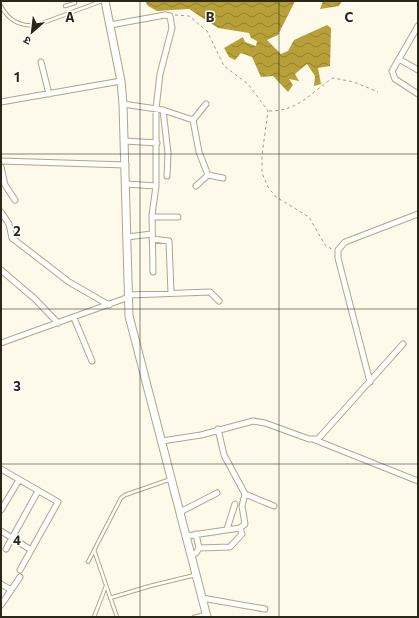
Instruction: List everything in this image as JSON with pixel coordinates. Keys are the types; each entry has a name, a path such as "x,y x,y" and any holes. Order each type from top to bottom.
{"main road":[{"path":"104,1 121,81 123,104 126,165 129,316 132,333 172,479 206,615"}],"street":[{"path":"110,25 170,16 172,28 160,74 156,109 156,186 152,217 153,272"},
{"path":"418,26 392,71 393,76 418,94"},
{"path":"399,58 418,70"},
{"path":"41,62 49,94"},
{"path":"1,102 121,81"},
{"path":"123,104 163,110 193,120"},
{"path":"206,104 193,120 199,152 208,176"},
{"path":"163,110 168,153 167,176"},
{"path":"125,141 157,143"},
{"path":"1,161 126,165"},
{"path":"1,166 5,185 15,200"},
{"path":"196,186 208,176 223,178"},
{"path":"126,184 156,186"},
{"path":"1,212 7,221 12,238 69,282 109,305"},
{"path":"370,382 338,258 338,250 345,242 418,214"},
{"path":"152,217 178,217"},
{"path":"127,237 152,237 169,241 171,293"},
{"path":"1,270 35,299 58,324"},
{"path":"1,343 12,338 58,324 129,296 210,292 219,301"},
{"path":"74,318 92,361"},
{"path":"315,440 322,437 403,344"},
{"path":"162,441 201,435 218,429 259,422 315,440 418,481"},
{"path":"218,429 224,455 245,494 274,506"},
{"path":"1,470 58,502 20,570"},
{"path":"1,510 18,480"},
{"path":"6,549 38,491"},
{"path":"180,512 217,493"},
{"path":"186,536 240,528 245,524 242,506 245,494"},
{"path":"227,530 235,504"},
{"path":"191,555 199,548 230,547 242,534 240,528"},
{"path":"1,530 31,550"},
{"path":"196,534 199,548"},
{"path":"1,605 20,577"},
{"path":"1,584 11,590"},
{"path":"202,598 265,609"}],"lane":[{"path":"1,6 4,13 13,21 28,26 37,25 104,1"},
{"path":"65,6 75,2 76,11"},
{"path":"88,562 121,498 125,495 172,479"},
{"path":"94,550 117,617"},
{"path":"110,598 150,586 196,575"},
{"path":"94,617 106,586"},
{"path":"194,617 206,615"}],"path":[{"path":"170,16 179,14 189,16 201,24 212,38 224,66 248,84 268,111 262,151 262,173 268,187 276,197 309,217 325,245 333,250 338,250"},
{"path":"268,111 285,110 295,106 333,78 354,82 378,92"}],"water":[{"path":"145,1 295,1 278,35 267,40 281,54 288,51 294,40 327,25 331,28 330,66 318,68 321,84 314,86 315,76 307,64 295,74 299,81 289,79 293,85 288,92 273,76 261,77 252,57 241,53 235,60 229,57 224,48 243,37 245,42 256,46 257,41 251,38 249,33 218,28 189,9 157,11 148,6"},
{"path":"323,1 342,1 339,6 320,9"}]}
